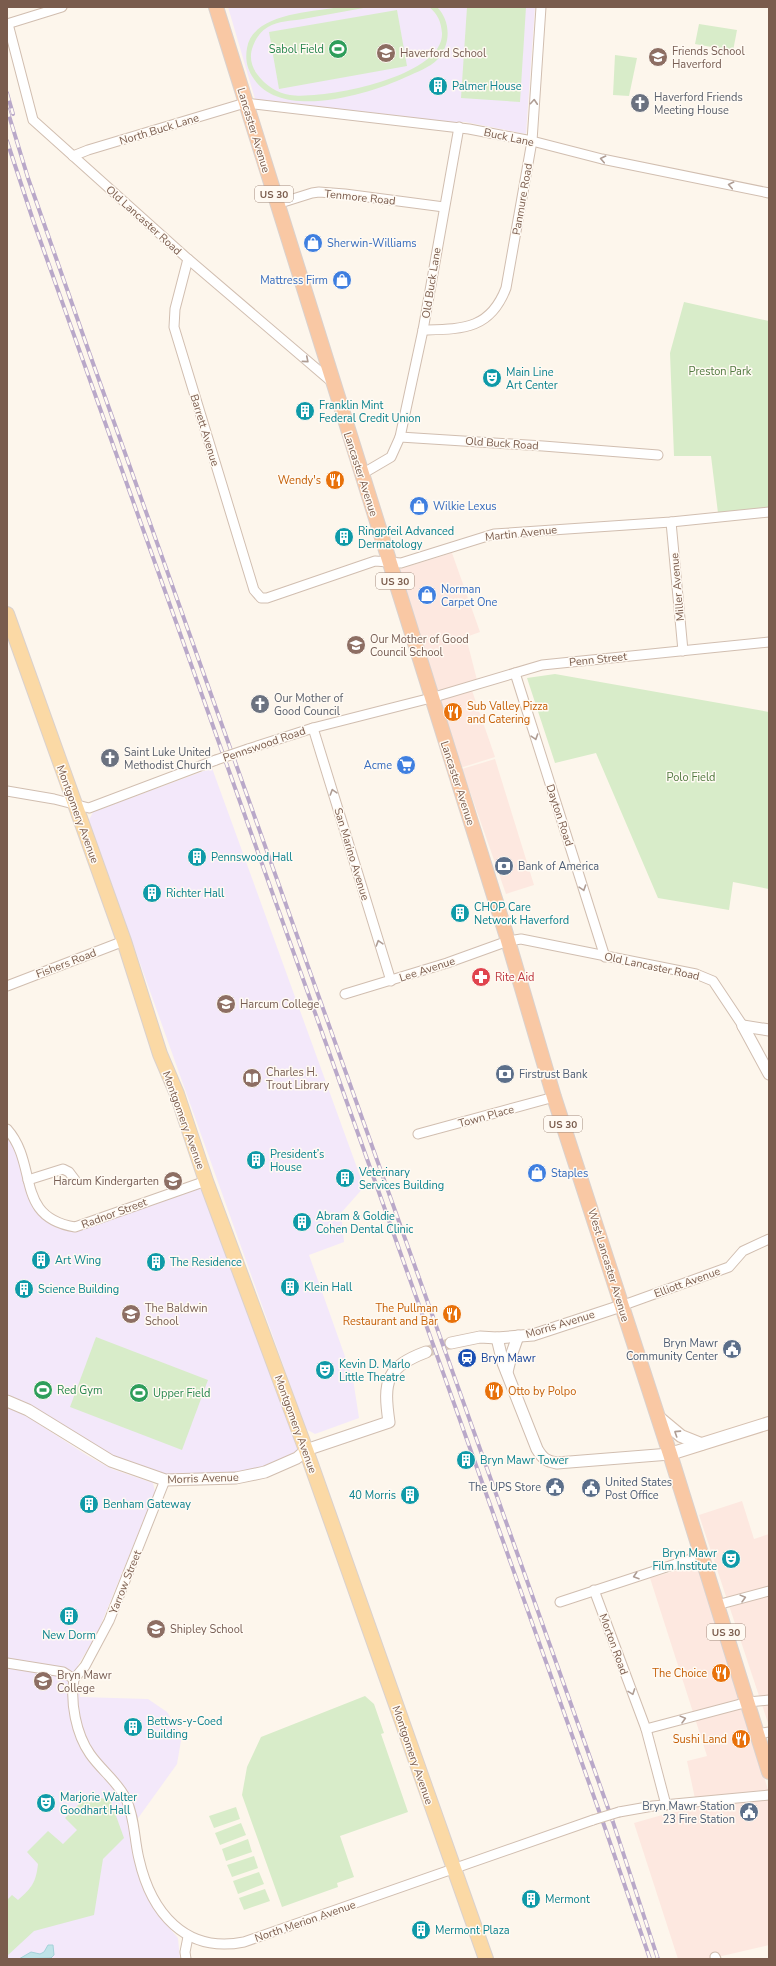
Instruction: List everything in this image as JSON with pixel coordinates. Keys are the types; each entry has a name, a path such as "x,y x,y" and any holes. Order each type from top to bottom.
{"highway":[{"name":"Lancaster Avenue","path":"216,7 508,941"},
{"name":"West Lancaster Avenue","path":"508,941 554,1097 584,1185 621,1306 670,1454 700,1556 748,1702 763,1733 769,1772"}],"main road":[{"name":"Montgomery Avenue","path":"7,614 124,941 160,1054 177,1094 206,1181 306,1450 486,1959"},
{"path":"657,1415 681,1436 701,1444"},
{"path":"670,1454 769,1423"}],"street":[{"path":"8,24 62,7"},
{"name":"Panmure Road","path":"423,330 457,329 472,326 484,320 502,300 507,285 532,141 541,7"},
{"name":"Old Lancaster Road","path":"8,24 33,120 188,260 332,382"},
{"name":"Buck Lane","path":"246,103 459,127 532,141 602,159 769,193"},
{"name":"North Buck Lane","path":"73,156 246,103"},
{"name":"Old Buck Lane","path":"400,437 423,330 459,127"},
{"name":"Tenmore Road","path":"277,204 319,192 444,207"},
{"name":"Barrett Avenue","path":"188,260 176,304 174,327 254,590 259,597"},
{"path":"362,474 391,457 400,437"},
{"name":"Old Buck Road","path":"400,437 535,445 658,455"},
{"name":"Martin Avenue","path":"259,597 267,598 376,561 401,563 494,534 671,522 769,512"},
{"name":"Miller Avenue","path":"671,522 683,651"},
{"name":"Penn Street","path":"431,698 542,665 769,642"},
{"name":"Dayton Road","path":"514,673 605,956"},
{"name":"Pennswood Road","path":"7,791 89,808 216,760 313,728 431,698"},
{"name":"San Marino Avenue","path":"313,728 391,981"},
{"name":"Old Lancaster Road","path":"508,941 520,939 681,970 713,981 743,1026 769,1074"},
{"name":"Fishers Road","path":"7,986 124,941"},
{"name":"Lee Avenue","path":"345,994 391,981 508,941"},
{"path":"743,1026 769,1030"},
{"name":"Town Place","path":"418,1134 554,1097"},
{"name":"Radnor Street","path":"7,1129 14,1137 20,1149 28,1180 39,1208 51,1220 75,1227 206,1181"},
{"path":"28,1180 63,1169 69,1172 75,1180"},
{"name":"Elliott Avenue","path":"621,1306 728,1267 750,1246 769,1239"},
{"name":"Morris Avenue","path":"451,1343 480,1337 497,1338 533,1335 621,1306"},
{"path":"507,1372 510,1356 518,1336"},
{"path":"497,1338 507,1372 537,1449 547,1462 557,1463 670,1454"},
{"name":"Morris Avenue","path":"7,1401 28,1410 111,1461 165,1480 236,1478 265,1472 297,1458 306,1450 389,1422 386,1396 389,1380 393,1372 407,1359 426,1352"},
{"name":"Yarrow Street","path":"74,1678 84,1666 109,1621 165,1480"},
{"path":"560,1602 700,1556"},
{"name":"Morton Road","path":"594,1590 646,1729 666,1805"},
{"path":"717,1605 769,1591"},
{"path":"7,1663 63,1672 74,1678"},
{"name":"North Merion Avenue","path":"74,1678 72,1693 83,1742 90,1755 126,1799 133,1817 141,1868 155,1902 166,1918 188,1937 201,1941 225,1945 244,1942 619,1812 666,1805 769,1795"},
{"path":"646,1729 748,1702 769,1700"},
{"path":"186,1959 185,1952 188,1937"}],"shaded area":[{"name":"Haverford School","path":"228,7 535,7 526,134 465,122 450,122 255,99"},
{"path":"452,553 480,632 466,637 477,680 469,682 495,757 460,768 400,569"},
{"path":"495,759 534,885 506,894 462,769"},
{"name":"Harcum College","path":"212,768 364,1187 341,1213 344,1242 309,1255 353,1379 359,1418 315,1434 306,1429 89,820 93,812"},
{"name":"The Baldwin School","path":"7,1130 39,1208 75,1227 206,1181 306,1450 265,1472 165,1480 133,1470 7,1401"},
{"name":"Bryn Mawr College","path":"7,1407 28,1417 88,1456 112,1469 153,1483 155,1492 97,1634 78,1665 80,1697 148,1699 167,1712 182,1735 177,1764 131,1828 132,1848 136,1867 158,1915 178,1938 180,1959 7,1959"},
{"path":"742,1501 754,1539 769,1534 769,1726 699,1515"},
{"path":"696,1565 712,1608 769,1793 769,1945 709,1959 678,1959 634,1823 669,1813 697,1808 687,1761 707,1756 650,1578"}],"green space":[{"path":"340,7 369,7 280,22 263,31 256,40 251,53 253,68 260,78 272,88 280,92 290,95 306,96 328,94 353,89 379,82 403,73 424,62 437,49 442,33 441,25 437,15 429,7 437,7 445,19 448,33 445,47 438,59 431,65 419,71 390,84 371,90 327,100 305,101 284,99 267,92 254,79 247,64 246,52 252,36 260,28 285,16"},
{"path":"467,7 526,7 520,102 461,98"},
{"name":"Sabol Field","path":"397,10 407,66 279,89 269,32"},
{"path":"699,24 737,30 733,51 695,44"},
{"path":"615,55 637,58 629,96 613,95"},
{"name":"Preston Park","path":"684,302 769,321 769,508 718,513 711,456 674,456 670,353"},
{"name":"Polo Field","path":"555,674 769,712 769,889 733,882 729,910 658,898 596,753 555,763 527,678"},
{"name":"Upper Field","path":"96,1337 208,1380 182,1450 70,1407"},
{"path":"365,1696 374,1704 384,1733 381,1734 408,1812 340,1836 354,1877 337,1883 338,1887 282,1907 242,1795 247,1767 261,1737"},
{"path":"86,1797 110,1799 124,1838 103,1859 94,1915 34,1931 7,1956 7,1900 12,1895 18,1900 27,1892 34,1880 37,1870 38,1864 27,1852 48,1831 63,1844 77,1830 65,1818"},
{"path":"236,1807 240,1819 214,1828 209,1816"},
{"path":"241,1823 246,1835 220,1845 215,1833"},
{"path":"248,1839 252,1852 226,1861 222,1849"},
{"path":"254,1856 258,1868 232,1877 227,1865"},
{"path":"259,1872 264,1884 238,1894 233,1881"},
{"path":"265,1889 270,1901 244,1910 239,1898"}],"water":[{"path":"48,1945 53,1945 54,1955 51,1958 19,1959 31,1952 40,1954 44,1952"}],"tunnel":[{"path":"426,1352 451,1343"}],"railway":[{"path":"7,93 13,114"},
{"path":"7,109 28,178 89,352 613,1822 658,1959"},
{"path":"7,141 33,220 604,1825 650,1959"}],"place":[{"name":"Sabol Field","path":"338,49"},
{"name":"Haverford School","path":"386,53"},
{"name":"Friends School Haverford","path":"658,57"},
{"name":"Palmer House","path":"438,86"},
{"name":"Haverford Friends Meeting House","path":"640,103"},
{"name":"Sherwin-Williams","path":"313,243"},
{"name":"Mattress Firm","path":"342,280"},
{"name":"Main Line Art Center","path":"492,378"},
{"name":"Franklin Mint Federal Credit Union","path":"305,411"},
{"name":"Wendy's","path":"335,480"},
{"name":"Wilkie Lexus","path":"419,506"},
{"name":"Ringpfeil Advanced Dermatology","path":"344,537"},
{"name":"Norman Carpet One","path":"427,595"},
{"name":"Our Mother of Good Council School","path":"356,645"},
{"name":"Our Mother of Good Council","path":"260,704"},
{"name":"Sub Valley Pizza and Catering","path":"453,712"},
{"name":"Saint Luke United Methodist Church","path":"110,758"},
{"name":"Acme","path":"406,765"},
{"name":"Pennswood Hall","path":"197,857"},
{"name":"Bank of America","path":"504,866"},
{"name":"Richter Hall","path":"152,893"},
{"name":"CHOP Care Network Haverford","path":"460,913"},
{"name":"Rite Aid","path":"481,977"},
{"name":"Harcum College","path":"226,1004"},
{"name":"Firstrust Bank","path":"505,1074"},
{"name":"Charles H. Trout Library","path":"252,1078"},
{"name":"President’s House","path":"256,1160"},
{"name":"Staples","path":"537,1173"},
{"name":"Veterinary Services Building","path":"345,1178"},
{"name":"Harcum Kindergarten","path":"173,1181"},
{"name":"Abram & Goldie Cohen Dental Clinic","path":"302,1222"},
{"name":"Art Wing","path":"41,1260"},
{"name":"The Residence","path":"156,1262"},
{"name":"Klein Hall","path":"290,1287"},
{"name":"Science Building","path":"24,1289"},
{"name":"The Baldwin School","path":"131,1314"},
{"name":"The Pullman Restaurant and Bar","path":"452,1314"},
{"name":"Bryn Mawr Community Center","path":"732,1349"},
{"name":"Bryn Mawr","path":"467,1358"},
{"name":"Kevin D. Marlo Little Theatre","path":"325,1370"},
{"name":"Red Gym","path":"43,1390"},
{"name":"Otto by Polpo","path":"494,1391"},
{"name":"Upper Field","path":"139,1393"},
{"name":"Bryn Mawr Tower","path":"466,1460"},
{"name":"The UPS Store","path":"555,1487"},
{"name":"United States Post Office","path":"591,1488"},
{"name":"40 Morris","path":"410,1495"},
{"name":"Benham Gateway","path":"89,1504"},
{"name":"Bryn Mawr Film Institute","path":"731,1559"},
{"name":"New Dorm","path":"69,1616"},
{"name":"Shipley School","path":"156,1629"},
{"name":"The Choice","path":"721,1673"},
{"name":"Bryn Mawr College","path":"43,1681"},
{"name":"Bettws-y-Coed Building","path":"133,1727"},
{"name":"Sushi Land","path":"741,1739"},
{"name":"Marjorie Walter Goodhart Hall","path":"46,1803"},
{"name":"Bryn Mawr Station 23 Fire Station","path":"749,1812"},
{"name":"Mermont","path":"531,1899"},
{"name":"Mermont Plaza","path":"421,1930"}]}
